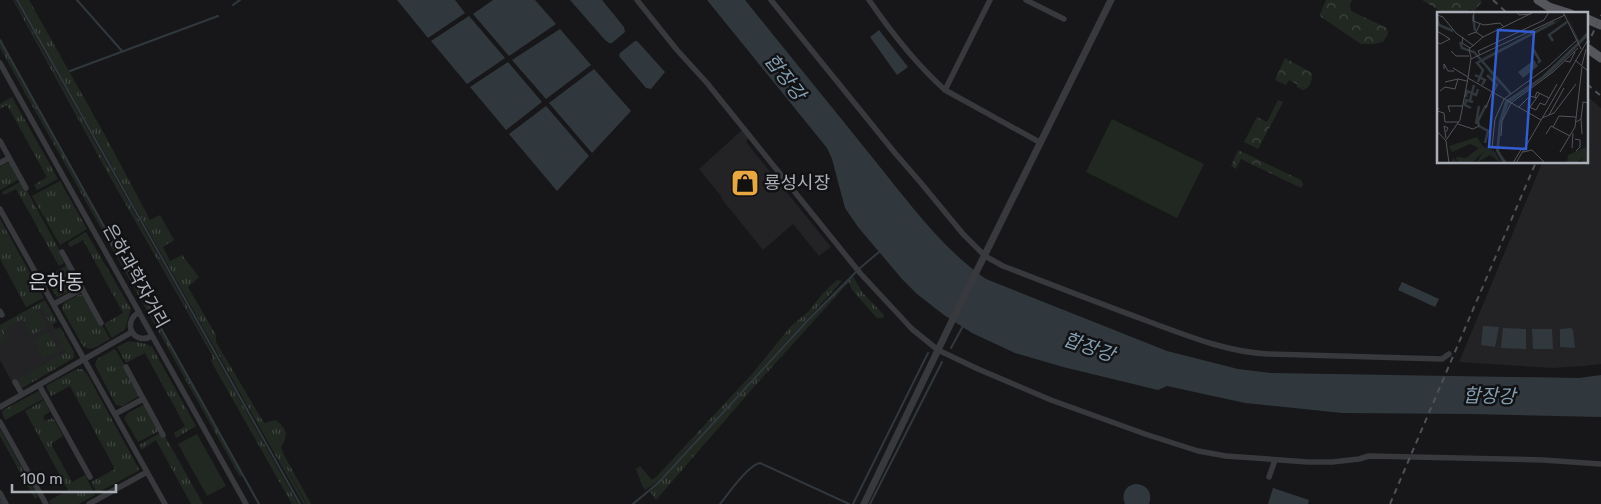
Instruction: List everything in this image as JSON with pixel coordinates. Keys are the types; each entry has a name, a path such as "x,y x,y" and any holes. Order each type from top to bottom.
{"main road":[{"path":"1538,0 1551,10"},
{"path":"1588,19 1601,25"},
{"path":"1588,49 1601,58"}],"street":[{"path":"637,0 677,50 707,83 860,273 912,330 938,350 1051,400 1163,440 1198,451 1226,456 1332,462 1369,456 1599,462"},
{"path":"771,0 984,259 1122,312 1218,346 1243,352 1442,359 1449,354"},
{"path":"870,0 894,33 945,90 1041,143"},
{"path":"945,90 990,0"},
{"path":"1027,0 1064,19"},
{"path":"864,504 949,327 1111,0"},
{"name":"은하과학자거리","path":"0,63 246,504"},
{"path":"0,141 26,188"},
{"path":"0,163 9,158"},
{"path":"0,209 165,504"},
{"path":"62,252 101,323"},
{"path":"54,304 82,289"},
{"path":"139,312 131,321 130,327 132,332 136,337 142,339 152,336"},
{"path":"0,406 132,332"},
{"path":"126,368 163,435"},
{"path":"15,382 22,394"},
{"path":"39,385 90,477"},
{"path":"115,414 143,399"},
{"path":"0,422 46,504"},
{"path":"1269,477 1274,460"},
{"path":"89,504 147,472"},
{"path":"0,493 6,504"}],"shaded area":[{"path":"1588,97 1601,108 1601,364 1553,368 1459,362 1542,164 1588,164"},
{"name":"룡성시장","path":"742,130 749,138 746,142 831,247 819,256 793,224 763,250 699,169"},
{"path":"42,305 69,354 13,384 0,360 0,328"}],"green space":[{"path":"13,0 15,0 298,504 292,504 211,361 213,357 106,170"},
{"path":"18,0 29,0 150,220 160,215 174,240 163,247 170,261 182,255 199,277 188,287 216,335 216,342 264,423 276,420 285,430 286,435 281,447 311,504 307,504 277,451 306,504 303,504"},
{"path":"1326,0 1352,0 1350,5 1351,11 1387,28 1388,34 1383,42 1361,44 1321,17 1320,14"},
{"path":"1422,0 1480,0 1482,2 1473,12 1470,9 1466,12 1442,12"},
{"path":"0,41 241,472 242,475 240,477 0,48"},
{"path":"1285,58 1312,73 1312,79 1306,89 1303,90 1297,87 1298,85 1289,80 1286,85 1275,80"},
{"path":"12,97 58,179 37,190 34,185 47,177 7,105 0,109 0,104"},
{"path":"1278,100 1283,102 1258,149 1244,142 1257,117 1267,122"},
{"path":"1112,119 1204,164 1177,218 1086,172"},
{"path":"1238,150 1301,180 1303,184 1301,188 1241,159 1236,169 1231,166"},
{"path":"7,163 10,164 18,180 0,190 0,167"},
{"path":"60,181 87,229 60,245 32,196"},
{"path":"20,182 26,189 61,253 64,263 59,266 16,189 4,195 2,192"},
{"path":"0,219 44,298 26,307 0,259"},
{"path":"86,232 131,309 125,329 112,338 104,324 123,313 83,240 70,247 68,243"},
{"path":"67,265 71,274 64,279 67,284 74,280 77,286 57,297 45,278"},
{"path":"853,276 862,292 884,315 883,318 877,318 852,290 849,282 753,388 656,500 650,492 809,320"},
{"path":"837,280 842,281 657,482 645,490 636,469 640,466 652,480 657,476 752,374 791,326 809,311 823,293"},
{"path":"80,294 84,296 100,326 102,325 110,339 93,348 83,346 62,309 64,303"},
{"path":"45,300 57,322 51,325 42,308 3,330 7,339 0,344 0,325"},
{"path":"39,311 47,327 31,335 23,320"},
{"path":"60,327 74,352 74,358 22,388 17,380 66,352 54,330"},
{"path":"48,332 58,349 62,347 63,349 43,358 34,340"},
{"path":"129,341 152,347 196,426 176,438 174,433 185,426 145,353 126,363 117,347"},
{"path":"115,349 126,367 139,396 122,406 116,405 95,365 97,359"},
{"path":"77,369 82,369 87,374 139,469 97,493 91,482 115,469 70,386 51,396 47,388 47,385"},
{"path":"39,391 43,399 5,420 2,413 3,410"},
{"path":"44,400 50,412 43,416 45,421 53,418 63,436 51,444 72,482 85,475 95,495 79,504 51,504 49,501 68,490 25,411"},
{"path":"143,405 159,431 138,442 124,418 128,413"},
{"path":"0,429 38,497 35,499 0,436"},
{"path":"160,433 165,436 203,504 191,504 156,440 141,450 139,445"},
{"path":"197,434 226,486 207,496 178,444"}],"water":[{"path":"397,0 455,0 465,13 428,38"},
{"path":"493,0 535,0 556,24 509,56 473,14"},
{"path":"570,0 602,0 624,27 625,32 612,43 609,43"},
{"name":"합장강","path":"707,0 745,0 911,206 939,238 986,279 1167,351 1238,369 1271,373 1579,378 1601,375 1601,417 1342,413 1245,403 1167,386 1158,390 1063,367 1015,353 972,333 944,315 917,294 858,227 845,208 832,159 827,148"},
{"path":"469,16 505,58 467,84 431,41"},
{"path":"560,29 591,65 546,99 512,60"},
{"path":"879,30 908,67 897,75 870,37"},
{"path":"635,41 665,72 651,89 646,88 619,56 620,53"},
{"path":"508,62 542,102 506,130 470,87"},
{"path":"594,69 631,111 592,153 549,103"},
{"path":"546,106 589,156 557,191 509,134"},
{"path":"1402,282 1439,299 1435,307 1398,290"},
{"path":"1483,326 1499,327 1495,347 1481,345"},
{"path":"1503,328 1526,329 1526,349 1501,348"},
{"path":"1571,328 1573,330 1575,348 1560,347 1560,329"},
{"path":"1532,329 1552,329 1553,349 1533,349"},
{"path":"1135,484 1146,487 1150,496 1149,504 1125,504 1123,497 1126,489"},
{"path":"1273,488 1309,500 1308,504 1268,504"}],"waterway":[{"path":"17,0 300,504"},
{"path":"77,0 122,51"},
{"path":"233,5 240,0"},
{"path":"70,71 218,16"},
{"path":"0,40 259,504"},
{"path":"860,268 879,252"},
{"path":"633,504 658,483 808,320 856,272"},
{"path":"951,348 963,326"},
{"path":"853,504 928,353"},
{"path":"870,504 942,362"},
{"path":"720,504 744,474 760,463 849,504"}],"railway":[{"path":"1493,0 1506,12"},
{"path":"1588,44 1601,15"},
{"path":"1588,85 1601,96"},
{"path":"1390,504 1535,164"}],"place":[{"name":"룡성시장","path":"745,183"}],"district":[{"name":"은하동","path":"56,282"}]}
